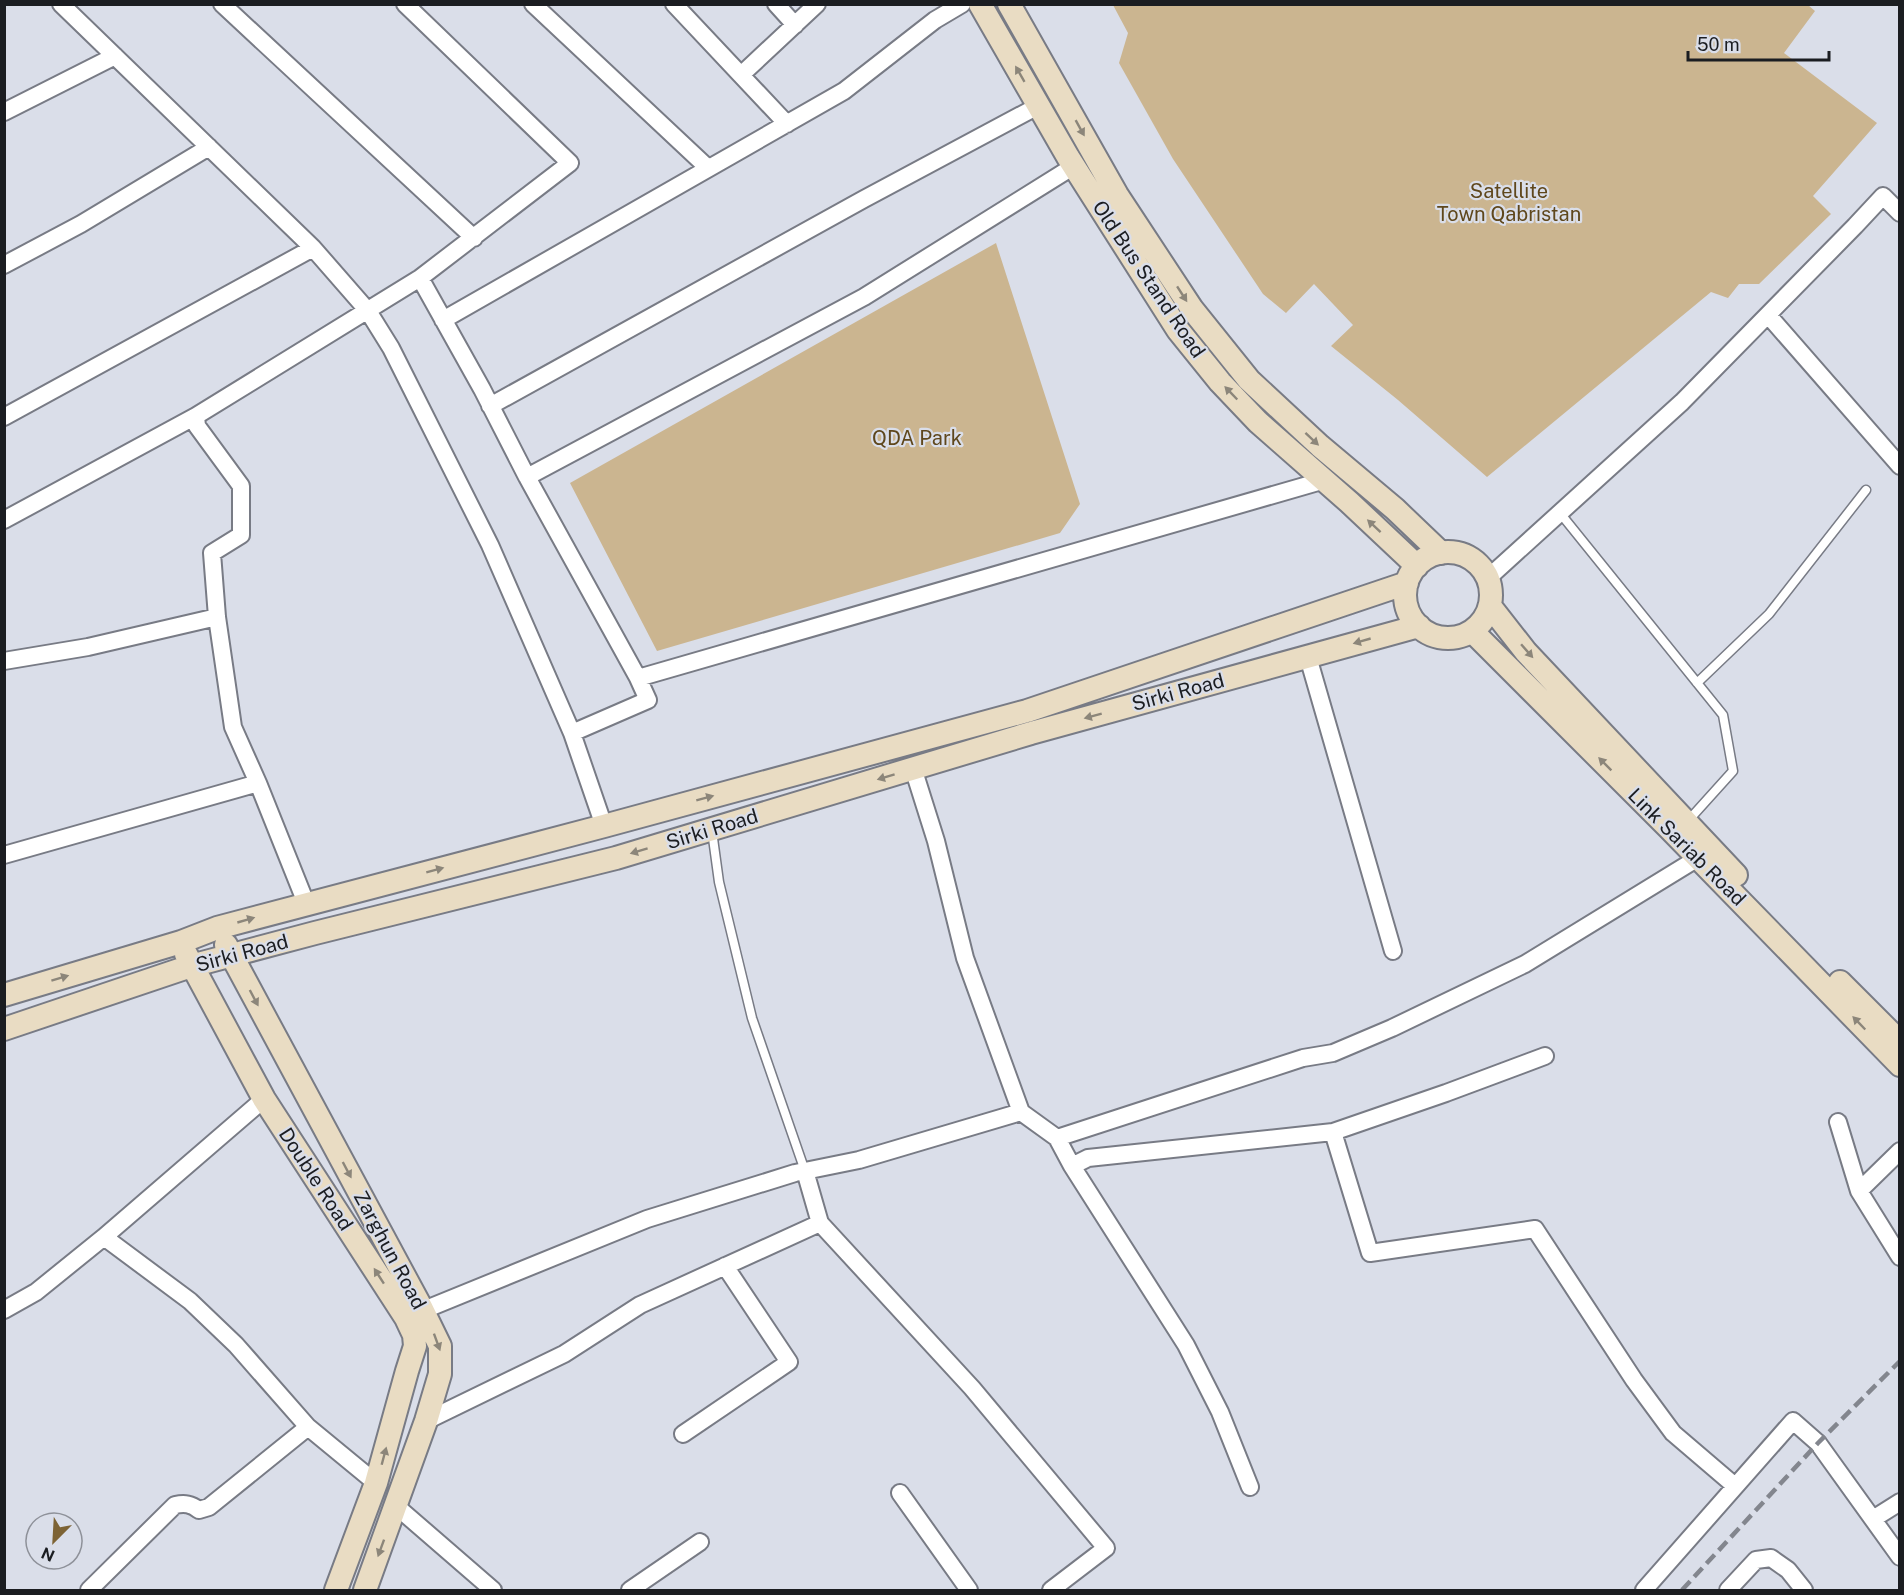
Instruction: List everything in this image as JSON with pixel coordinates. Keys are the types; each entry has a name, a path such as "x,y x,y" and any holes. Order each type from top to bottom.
{"main road":[{"name":"Old Bus Stand Road","path":"980,4 1074,166 1185,339 1220,382 1258,422 1325,480 1412,574"},
{"name":"Old Bus Stand Road","path":"1009,4 1117,195 1192,309 1249,380 1320,446 1395,509 1441,553"},
{"path":"1441,553 1456,553 1469,557 1480,566 1488,578 1490,606 1483,620 1472,631 1454,638 1444,638 1426,632 1412,617 1407,606 1405,595 1412,574 1428,557 1441,553"},
{"name":"Sirki Road","path":"4,995 181,942 217,928 306,903 604,826 1027,711 1412,574"},
{"name":"Link Sariab Road","path":"1490,606 1526,652 1768,909 1899,1042"},
{"name":"Sirki Road","path":"4,1029 191,966 616,858 1031,733 1419,626"},
{"name":"Link Sariab Road","path":"1472,631 1698,858 1899,1065"},
{"name":"Zarghun Road","path":"217,928 414,1314 440,1346 440,1374 426,1421 365,1590"},
{"name":"Double Road","path":"181,942 191,966 264,1099 414,1314 415,1346 406,1371 376,1484 336,1590"}],"street":[{"path":"61,4 313,248 368,311 391,348 490,545 572,733 604,826"},
{"path":"222,4 474,238"},
{"path":"4,520 196,416 368,311 420,278 570,163 405,4"},
{"path":"533,4 708,168"},
{"path":"674,4 786,124"},
{"path":"776,4 795,25"},
{"path":"741,75 817,4"},
{"path":"443,320 844,91 935,20 962,4"},
{"path":"4,112 115,56"},
{"path":"490,406 864,199 1038,106"},
{"path":"4,265 81,224 209,147"},
{"path":"527,477 864,297 1074,166"},
{"path":"1488,578 1682,402 1883,196 1899,213"},
{"path":"4,417 313,248"},
{"path":"420,278 648,700 572,733"},
{"path":"1768,315 1899,466"},
{"path":"196,416 197,426 241,486 241,535 212,553 217,616 233,727 306,903"},
{"path":"638,678 1325,480"},
{"path":"4,661 88,647 217,616"},
{"path":"1308,657 1393,951"},
{"path":"913,768 936,841 965,958 1021,1112 1057,1138 1072,1166 1186,1345 1220,1412 1250,1487"},
{"path":"4,855 258,783"},
{"path":"1057,1138 1303,1058 1333,1053 1392,1028 1526,964 1698,858"},
{"path":"1072,1166 1088,1158 1333,1132 1545,1056"},
{"path":"4,1310 36,1292 264,1099"},
{"path":"414,1314 647,1219 806,1171 859,1160 1021,1112"},
{"path":"1838,1122 1859,1191 1899,1257"},
{"path":"1333,1132 1370,1253 1535,1229 1673,1433 1735,1486"},
{"path":"1859,1191 1899,1151"},
{"path":"806,1171 820,1223 972,1388 1106,1548 1051,1590"},
{"path":"426,1421 564,1354 640,1305 820,1223"},
{"path":"104,1236 190,1301 236,1345 308,1427 376,1484"},
{"path":"683,1434 789,1362 725,1266"},
{"path":"1644,1590 1793,1421 1818,1443 1899,1557"},
{"path":"89,1590 175,1504 192,1505 199,1510 209,1508 308,1427"},
{"path":"900,1493 969,1590"},
{"path":"1872,1519 1899,1502"},
{"path":"396,1506 493,1590"},
{"path":"630,1590 700,1542"},
{"path":"1728,1590 1756,1560 1771,1558 1788,1570 1804,1590"}],"lane":[{"path":"1697,683 1769,614 1866,490"},
{"path":"1560,513 1723,715 1733,771 1686,822"},
{"path":"712,829 719,882 752,1018 806,1171"}],"green space":[{"name":"Satellite Town Qabristan","path":"1113,5 1808,5 1815,11 1784,53 1877,123 1813,196 1831,214 1759,284 1739,284 1728,298 1711,292 1487,477 1331,346 1353,325 1314,284 1286,313 1263,294 1173,159 1119,63 1128,33"},
{"name":"QDA Park","path":"996,243 1080,504 1060,533 657,651 570,483"}],"railway":[{"path":"1682,1590 1818,1443 1900,1361"}]}
